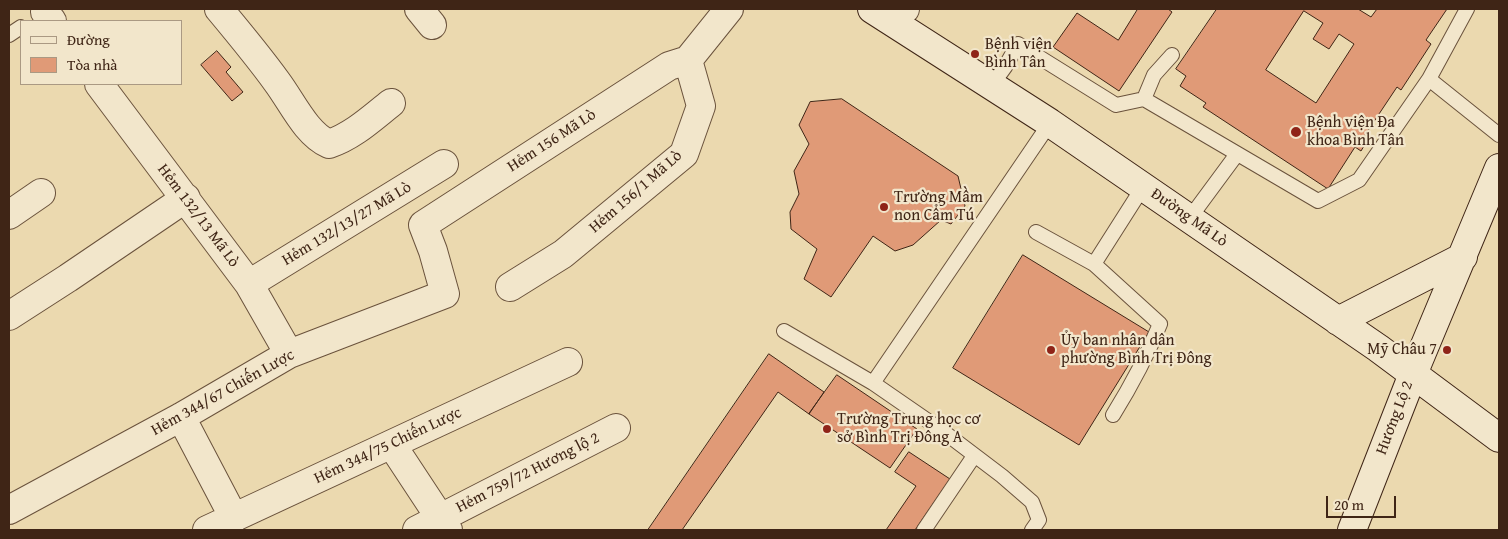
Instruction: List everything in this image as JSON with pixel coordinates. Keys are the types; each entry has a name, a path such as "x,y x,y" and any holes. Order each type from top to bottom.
{"street":[{"path":"219,9 277,82 319,140 329,144 340,140 391,102"},
{"name":"Hẻm 156 Mã Lò","path":"423,225 669,66 688,60 730,9"},
{"name":"Đường Mã Lò","path":"888,12 1338,321 1499,438"},
{"name":"Hẻm 156/1 Mã Lò","path":"510,287 563,254 684,154 701,106 688,60"},
{"name":"Hẻm 132/13 Mã Lò","path":"100,85 249,284 289,354"},
{"name":"Hẻm 132/13/27 Mã Lò","path":"249,284 444,164"},
{"name":"Hương Lộ 2","path":"1357,527 1413,374 1499,168"},
{"path":"398,192 423,225"},
{"path":"9,215 41,194"},
{"path":"9,316 186,198"},
{"name":"Hẻm 344/67 Chiến Lược","path":"9,510 181,417 289,354 445,294 433,251 423,225"},
{"path":"1338,321 1463,257"},
{"name":"Hẻm 344/75 Chiến Lược","path":"207,530 568,362"},
{"path":"181,417 234,518"},
{"name":"Hẻm 759/72 Hương lộ 2","path":"417,530 444,524 616,428"},
{"path":"392,445 444,524"}],"lane":[{"path":"992,85 1018,44 1116,105 1144,99 1318,201 1359,180 1429,79 1467,9"},
{"path":"9,35 20,28"},
{"path":"1144,99 1154,75 1172,55"},
{"path":"1429,79 1499,135"},
{"path":"872,383 1050,123"},
{"path":"1189,219 1237,154"},
{"path":"1094,264 1143,187"},
{"path":"1036,232 1094,264 1160,324 1152,345 1113,415"},
{"path":"784,331 872,383 944,432 1002,476 1032,502 1039,520 1032,530"},
{"path":"924,530 974,456"}],"building":[{"path":"1138,9 1168,9 1172,12 1119,91 1053,47 1077,13 1118,40"},
{"path":"1217,9 1358,9 1371,17 1377,9 1447,9 1426,40 1431,44 1401,90 1397,87 1363,138 1367,141 1361,151 1355,147 1328,189 1203,107 1206,103 1180,86 1186,76 1176,69","holes":["1304,11 1323,23 1313,39 1329,49 1339,34 1354,44 1316,103 1266,70"]},
{"path":"217,51 231,67 226,72 243,92 232,101 201,65"},
{"path":"842,99 958,176 965,206 951,224 941,220 913,245 895,251 873,236 831,297 804,279 817,249 791,229 790,212 799,194 794,171 809,144 799,125 810,102"},
{"name":"Ủy ban nhân dân phường Bình Trị Đông","path":"1023,255 1149,332 1079,445 953,368"},
{"path":"769,354 824,392 809,414 778,392 682,530 648,530"},
{"path":"837,375 917,429 890,468 809,414"},
{"path":"909,452 950,479 915,530 886,530 916,486 895,472"}],"place":[{"name":"Bệnh viện Bình Tân","path":"975,54"},
{"name":"Bệnh viện Đa khoa Bình Tân","path":"1296,132"},
{"name":"Trường Mầm non Cẩm Tú","path":"884,207"},
{"name":"Ủy ban nhân dân phường Bình Trị Đông","path":"1051,350"},
{"name":"Mỹ Châu 7","path":"1447,350"},
{"name":"Trường Trung học cơ sở Bình Trị Đông A","path":"827,429"}]}
